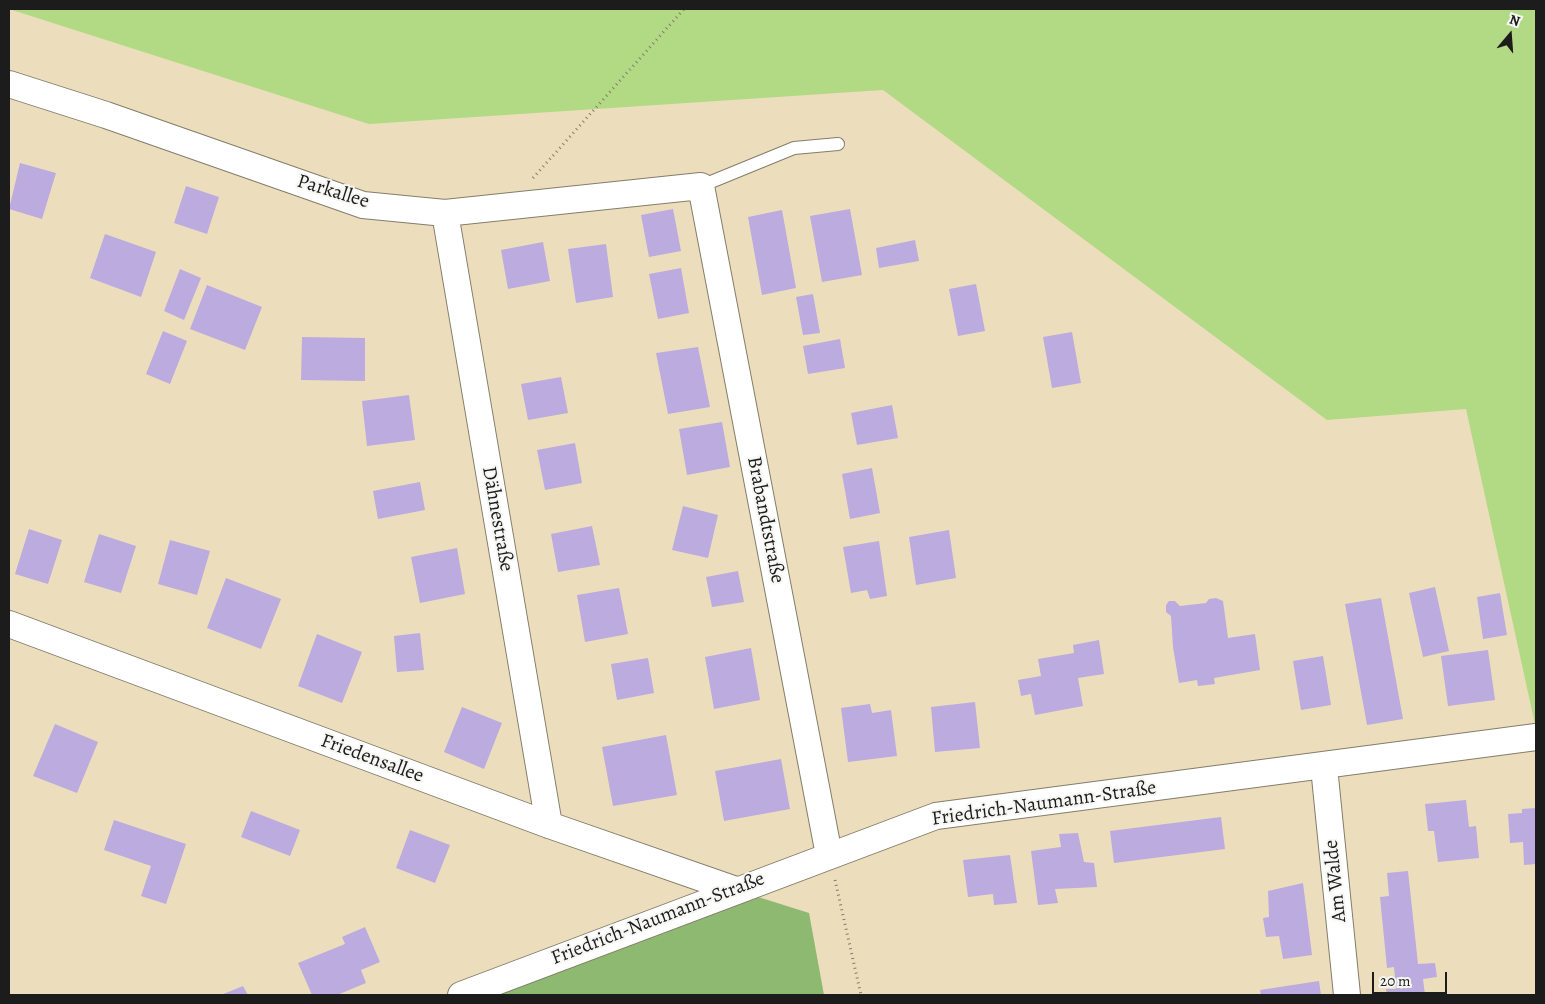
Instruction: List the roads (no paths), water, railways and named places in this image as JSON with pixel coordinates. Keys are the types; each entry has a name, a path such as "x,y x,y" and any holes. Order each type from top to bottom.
{"street":[{"name":"Parkallee","path":"9,84 106,115 364,204 445,213 701,186"},
{"name":"Brabandtstraße","path":"701,186 830,855"},
{"name":"Dähnestraße","path":"445,213 549,825"},
{"name":"Friedensallee","path":"9,624 549,825 736,890"},
{"name":"Friedrich-Naumann-Straße","path":"461,995 936,816 1324,767 1536,737"},
{"name":"Am Walde","path":"1324,767 1348,995"}],"lane":[{"path":"701,186 794,148 838,144"}]}
